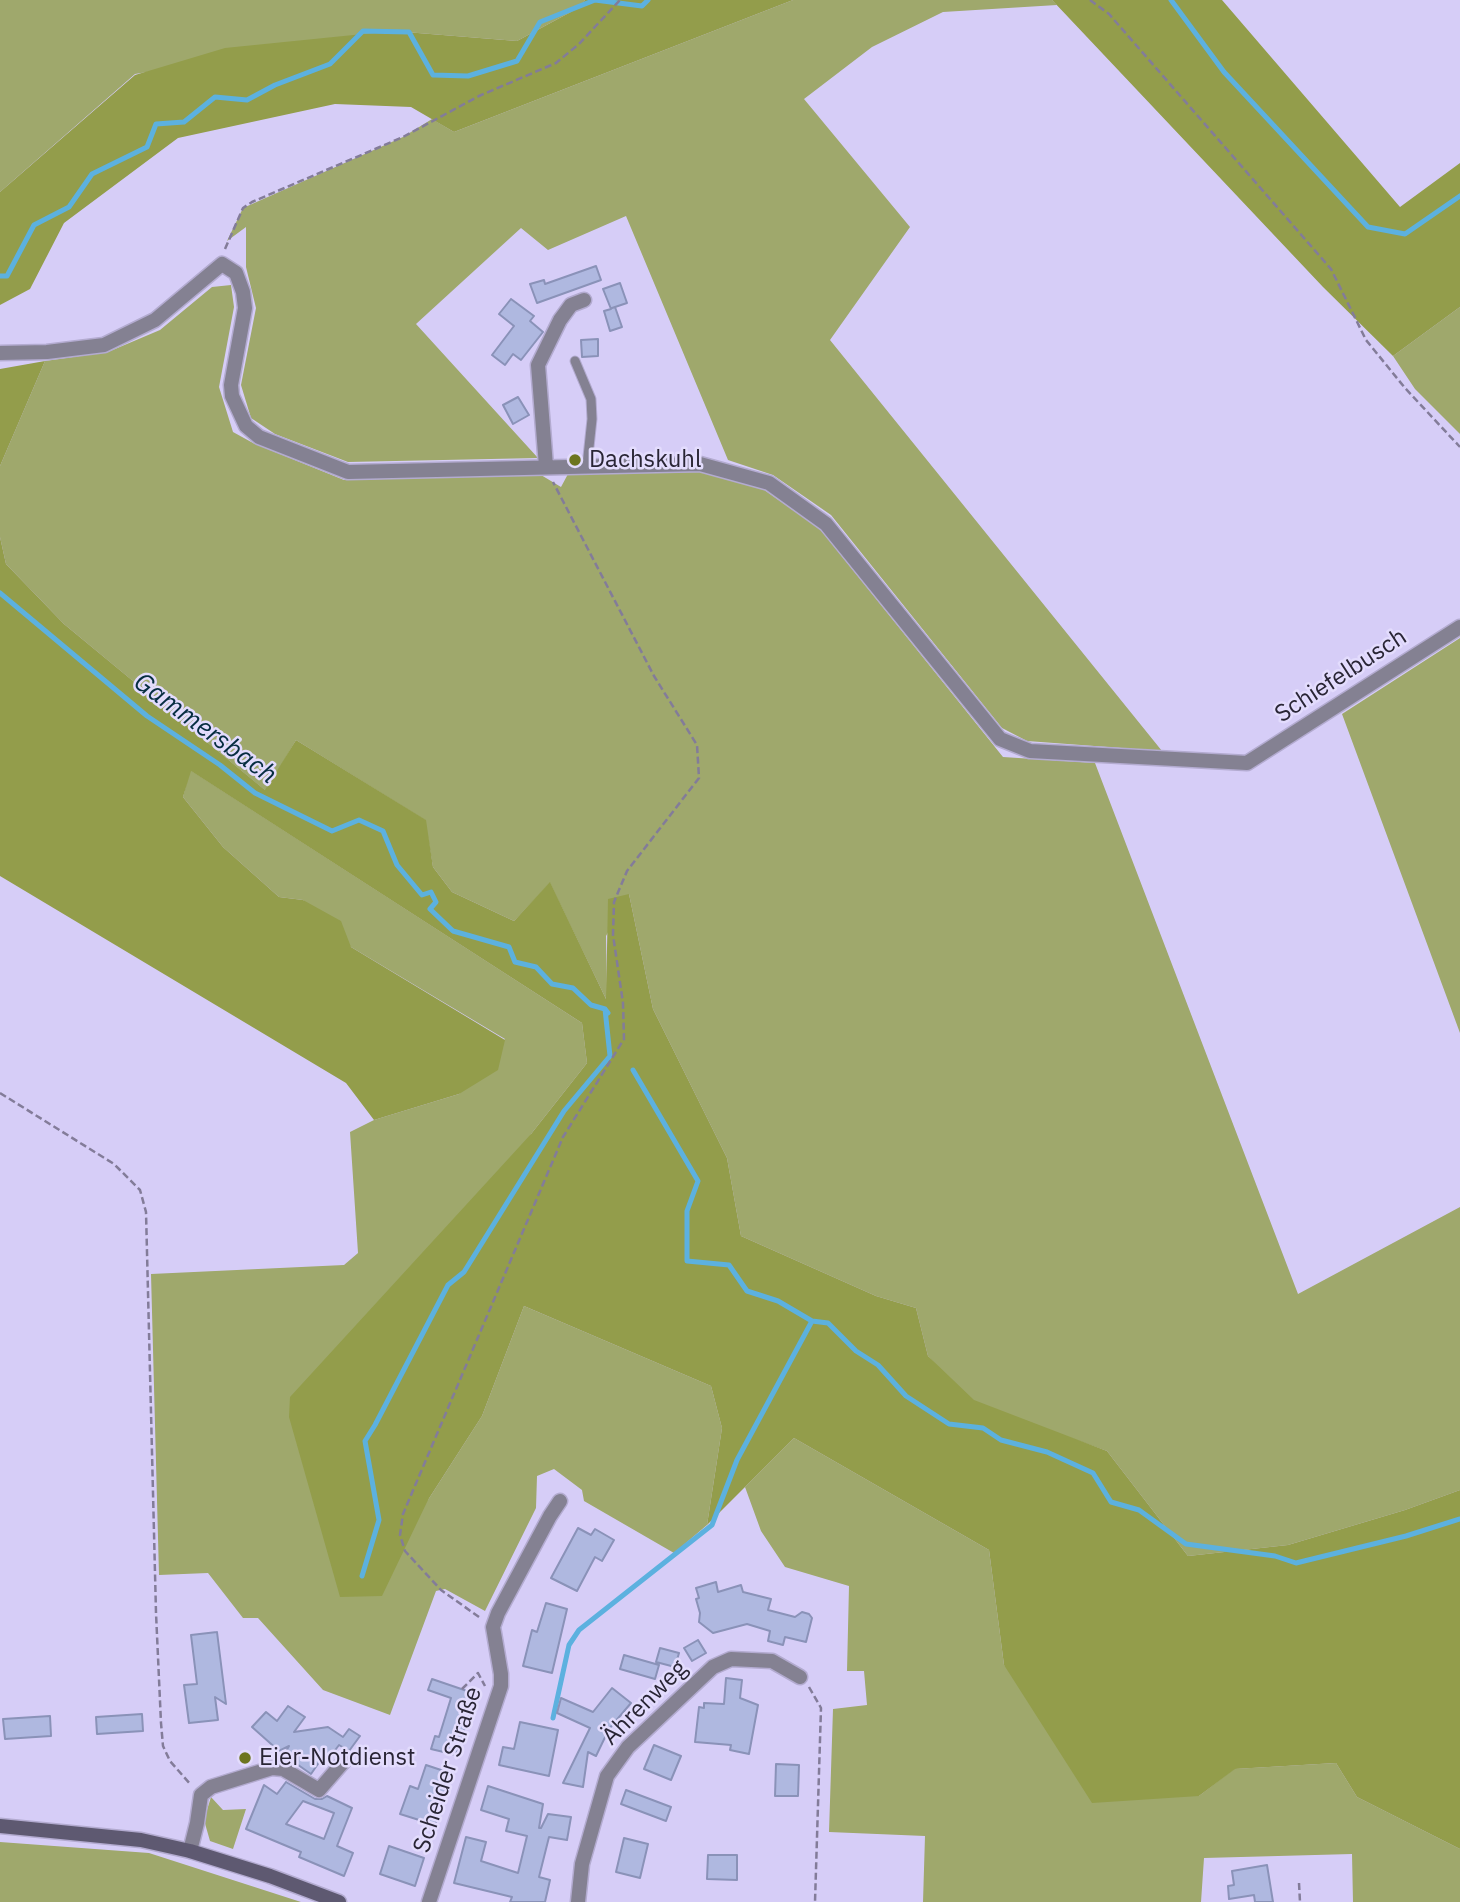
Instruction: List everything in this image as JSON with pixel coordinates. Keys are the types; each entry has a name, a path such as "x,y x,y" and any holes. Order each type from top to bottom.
{"main road":[{"path":"0,1826 141,1840 190,1851 270,1876 339,1902"}],"street":[{"path":"0,353 47,352 104,345 155,320 222,264 236,272 245,308 231,385 232,396 246,426 259,437 348,472 587,466"},
{"path":"545,467 538,365 560,320 571,305 584,300"},
{"name":"Schiefelbusch","path":"587,466 700,464 769,483 826,524 1000,739 1030,751 1247,763 1460,627"},
{"path":"493,1627 498,1613 560,1501"},
{"name":"Scheider Straße","path":"429,1902 494,1709 501,1674 493,1627"},
{"name":"Ährenweg","path":"578,1902 582,1864 607,1776 628,1747 713,1667 731,1659 772,1661 800,1677"},
{"path":"190,1851 201,1795 211,1787 272,1769 283,1769 319,1790 345,1760"}],"lane":[{"path":"575,361 591,399 592,419 587,466"}],"path":[{"path":"222,264 227,241 243,208 252,202 403,136 479,96 556,63 579,44 620,0"},
{"path":"1090,0 1108,14 1331,269 1366,340 1405,388 1460,447"},
{"path":"493,1627 441,1590 405,1551 400,1535 403,1514 563,1137 624,1039 623,1003 612,935 614,902 627,872 699,778 698,745 653,676 545,467"},
{"path":"0,1093 114,1164 140,1190 146,1212 156,1625 163,1746 170,1761 201,1795"},
{"path":"462,1689 479,1673 494,1709"},
{"path":"800,1677 814,1693 821,1708 815,1902"},
{"path":"1299,1883 1300,1902"}],"green space":[{"path":"0,0 585,0 580,7 517,41 393,31 135,74 0,192"},
{"path":"585,0 793,0 454,132 411,107 335,104 178,138 64,223 30,289 0,305 0,192 135,75 225,48 393,31 517,41 580,7"},
{"path":"793,0 1052,0 1057,5 943,12 872,47 804,99 910,227 830,340 1162,751 1027,741 1002,728 831,515 773,475 728,460 626,216 548,250 521,228 416,324 538,458 348,462 275,434 251,418 241,385 256,308 246,267 246,227 227,241 243,208 403,137 432,119 454,132"},
{"path":"1052,0 1222,0 1400,207 1460,163 1460,307 1393,356 1323,287"},
{"path":"231,285 234,307 219,387 233,432 253,443 344,480 541,475 561,487 568,474 700,472 763,489 820,529 1003,757 1095,763 1298,1294 1460,1207 1460,1490 1405,1510 1288,1545 1188,1556 1107,1451 969,1401 928,1356 916,1308 876,1296 741,1236 727,1158 653,1009 629,894 606,936 607,1001 550,883 514,921 452,892 433,867 425,820 296,740 266,791 64,624 6,564 0,537 0,466 45,361 108,352 160,330 212,287"},
{"path":"1460,307 1460,434 1415,389 1393,356"},
{"path":"45,361 0,466 0,369"},
{"path":"0,537 6,564 64,624 265,790 296,740 426,820 433,867 452,892 514,921 550,882 606,999 608,899 629,894 653,1009 727,1158 741,1236 876,1296 916,1308 928,1356 974,1400 1107,1451 1188,1556 1288,1545 1405,1510 1460,1490 1460,1849 1357,1797 1336,1763 1235,1769 1199,1796 1092,1803 1004,1665 989,1550 794,1438 707,1525 722,1428 711,1386 524,1306 482,1416 428,1500 382,1596 340,1597 289,1417 290,1397 531,1134 587,1063 582,1023 191,771 183,797 223,847 279,897 303,900 341,921 351,947 505,1040 498,1070 459,1094 374,1120 346,1083 0,876"},
{"path":"1460,638 1460,1033 1342,714"},
{"path":"190,770 582,1023 587,1063 531,1134 428,1500 482,1416 524,1306 711,1386 722,1428 707,1525 674,1553 584,1501 582,1490 554,1469 537,1476 536,1508 485,1611 445,1589 436,1591 390,1715 323,1690 258,1618 243,1618 208,1573 159,1575 151,1274 344,1265 358,1253 350,1132 374,1120 459,1094 505,1039 351,947 303,900 279,897 223,847 183,797"},
{"path":"794,1438 989,1550 1004,1665 1199,1796 1234,1769 1336,1763 1357,1797 1460,1849 1460,1902 1353,1902 1352,1854 1204,1858 1201,1902 923,1902 925,1836 829,1832 833,1709 867,1705 864,1671 847,1671 849,1586 785,1567 761,1531 745,1487"},
{"path":"211,1797 223,1810 246,1809 233,1849 210,1841 204,1820"},
{"path":"0,1842 149,1853 301,1902 0,1902"}],"building":[{"path":"596,266 601,280 537,303 530,284 544,280 545,284"},
{"path":"620,283 627,303 615,307 622,327 610,331 604,311 611,309 603,289"},
{"path":"511,299 534,316 530,321 543,332 521,360 513,354 505,365 492,355 514,326 499,314"},
{"path":"598,339 598,356 582,357 581,340"},
{"path":"518,397 529,415 513,424 503,405"},
{"path":"578,1528 591,1535 595,1529 614,1540 602,1561 595,1557 577,1591 551,1578"},
{"path":"716,1582 718,1592 741,1585 743,1592 771,1599 768,1610 795,1617 802,1612 809,1614 812,1618 806,1642 785,1637 783,1645 768,1641 770,1631 747,1624 713,1633 699,1622 700,1613 696,1599 699,1598 696,1588"},
{"path":"546,1603 567,1609 552,1673 523,1666 532,1630 537,1632"},
{"path":"217,1632 226,1704 215,1697 218,1720 189,1723 184,1685 197,1684 191,1635"},
{"path":"698,1640 706,1653 692,1661 684,1648"},
{"path":"660,1648 679,1653 675,1667 656,1662"},
{"path":"624,1655 659,1665 655,1679 620,1669"},
{"path":"726,1678 742,1680 740,1698 758,1705 749,1754 730,1750 731,1745 695,1742 699,1707 704,1708 704,1703 724,1704"},
{"path":"432,1679 476,1694 456,1755 431,1749 435,1736 439,1737 451,1698 428,1690"},
{"path":"612,1688 631,1703 609,1729 596,1756 588,1752 583,1787 563,1783 590,1728 557,1713 561,1698 593,1712"},
{"path":"288,1706 305,1717 294,1732 328,1727 343,1737 349,1729 360,1736 349,1751 339,1745 327,1761 322,1758 311,1774 284,1755 289,1746 279,1751 252,1727 266,1712 277,1721"},
{"path":"142,1714 143,1731 97,1734 96,1717"},
{"path":"50,1716 51,1736 5,1739 3,1719"},
{"path":"520,1722 558,1730 549,1776 499,1765 503,1747 514,1749"},
{"path":"654,1745 681,1756 671,1780 644,1769"},
{"path":"776,1764 799,1765 798,1796 775,1796"},
{"path":"426,1765 450,1773 435,1825 400,1814 410,1786 418,1789"},
{"path":"286,1782 315,1799 327,1796 352,1808 337,1846 353,1853 344,1876 299,1857 301,1852 246,1829 264,1785 277,1794","holes":["303,1801 334,1813 324,1839 286,1824"]},
{"path":"488,1786 543,1804 539,1828 548,1814 571,1817 567,1840 549,1837 539,1877 550,1880 545,1902 510,1902 512,1897 454,1883 466,1837 486,1842 481,1861 518,1873 527,1836 506,1831 509,1819 481,1810"},
{"path":"626,1790 671,1807 666,1821 621,1804"},
{"path":"624,1838 648,1844 640,1878 616,1872"},
{"path":"389,1846 424,1858 415,1886 380,1874"},
{"path":"708,1855 737,1855 737,1880 707,1879"},
{"path":"1267,1865 1273,1902 1255,1902 1254,1895 1229,1899 1228,1886 1234,1885 1232,1871"}],"waterway":[{"path":"595,0 642,6 648,0"},
{"path":"0,276 7,276 34,225 69,207 92,174 147,147 156,124 184,122 215,97 247,100 275,85 330,64 363,31 409,32 433,75 468,76 517,61 540,22 595,0"},
{"path":"1171,0 1224,72 1368,227 1405,234 1460,196"},
{"name":"Gammersbach","path":"0,593 147,716 220,765 255,793 332,831 359,820 383,831 397,865 422,895 431,892 436,902 430,909 453,931 509,947 515,962 536,967 552,984 573,988 591,1005 605,1009 608,1013"},
{"path":"362,1576 379,1520 365,1441 448,1285 464,1272 564,1111 610,1056 605,1009"},
{"name":"Gammersbach","path":"633,1070 698,1181 687,1211 687,1261 729,1265 747,1291 778,1301 812,1321 828,1323 856,1351 878,1365 906,1396 949,1424 983,1428 1001,1440 1047,1452 1093,1473 1111,1502 1139,1510 1186,1544 1275,1556 1296,1563 1406,1536 1460,1519"},
{"path":"553,1718 569,1645 579,1630 712,1525 737,1460 812,1321"}],"place":[{"name":"Dachskuhl","path":"575,460"},
{"name":"Eier-Notdienst","path":"245,1758"}]}
